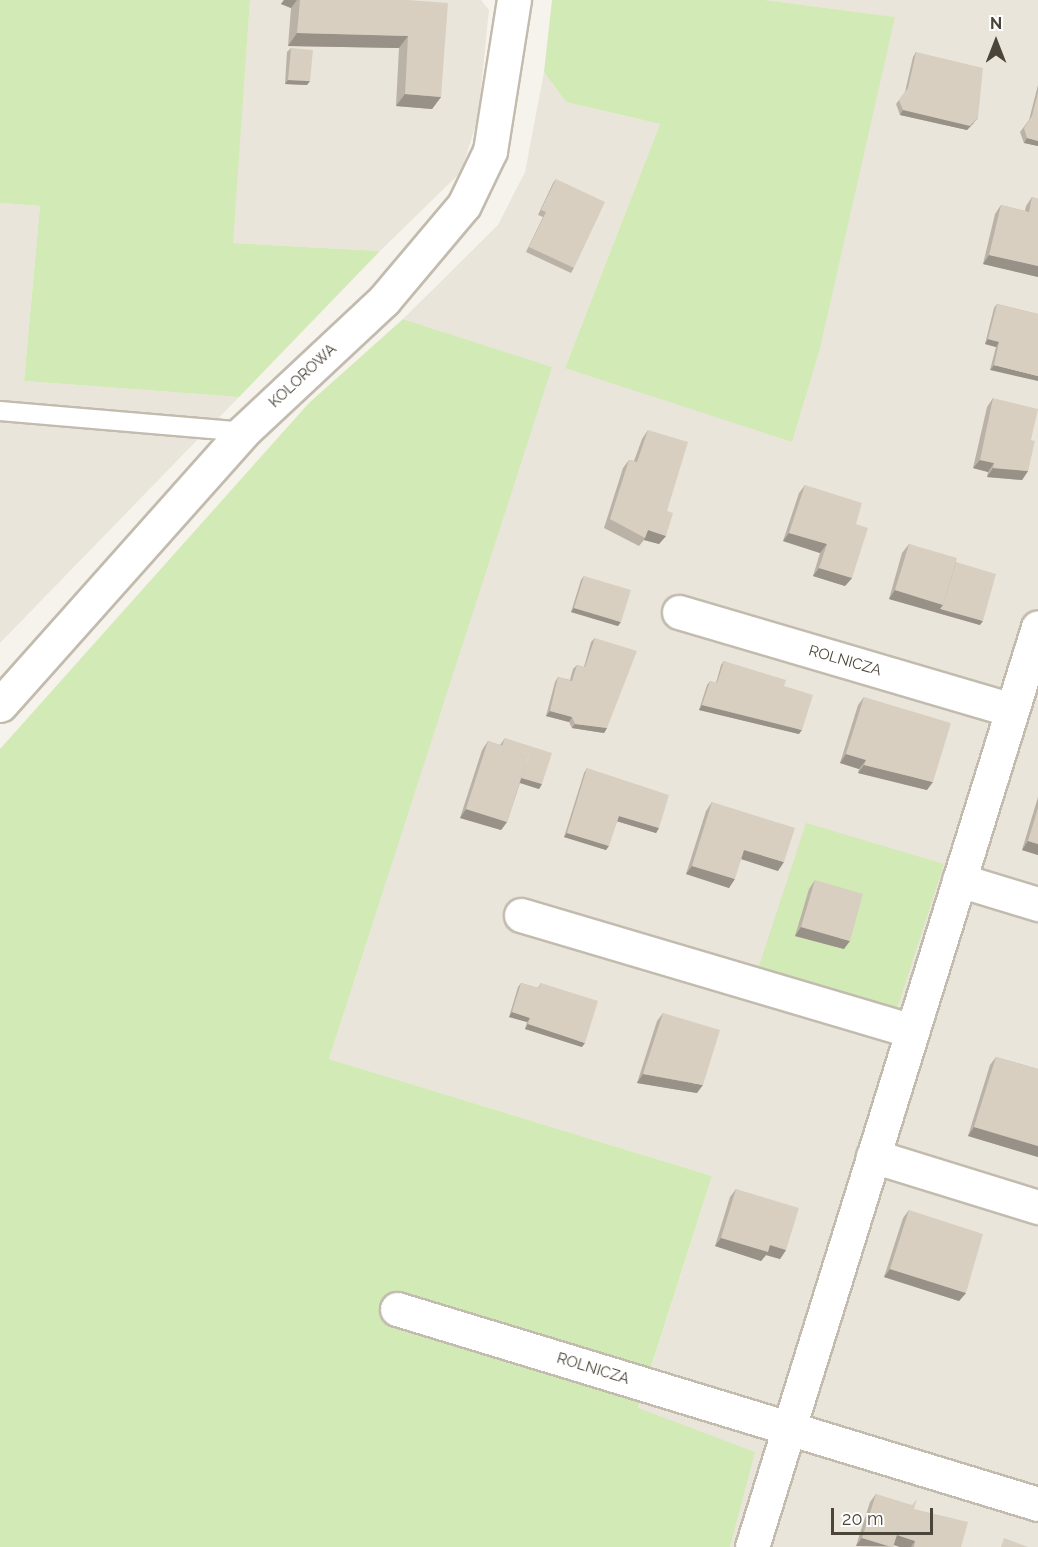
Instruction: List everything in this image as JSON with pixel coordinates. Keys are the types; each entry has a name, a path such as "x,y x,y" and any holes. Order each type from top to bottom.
{"street":[{"name":"KOLOROWA","path":"0,705 243,432 384,300 464,205 490,151 514,0"},
{"name":"ROLNICZA","path":"679,612 1012,710"},
{"path":"752,1547 1038,627"},
{"path":"959,880 1038,904"},
{"path":"521,915 912,1031"},
{"path":"873,1156 1038,1207"},
{"name":"ROLNICZA","path":"397,1309 1038,1504"}],"lane":[{"path":"0,411 243,432"}],"shaded area":[{"path":"250,0 481,0 489,10 478,118 461,172 380,251 232,243"},
{"path":"765,0 1038,0 1038,1547 730,1547 754,1452 638,1409 712,1176 329,1059 551,367 403,319 498,225 525,172 544,72 566,102 660,124 565,368 894,17"},
{"path":"0,203 40,206 24,381 239,397 0,643"}],"green space":[{"path":"0,0 250,0 233,243 380,251 239,397 24,381 40,206 0,203"},
{"path":"552,0 765,0 895,17 820,348 792,442 565,368 660,124 566,102 544,72"},
{"path":"403,319 552,367 329,1059 712,1176 638,1408 755,1452 730,1547 0,1547 0,749 309,403"},
{"path":"806,823 944,864 896,1012 757,972"}],"building":[{"path":"300,0 408,0 448,3 441,97 405,94 408,36 297,33"},
{"path":"291,48 313,50 310,81 288,80"},
{"path":"916,52 983,68 978,118 970,126 903,110 899,100 908,88"},
{"path":"1038,92 1038,141 1027,138 1024,128 1032,116"},
{"path":"556,179 605,202 574,268 529,247 546,212 541,210"},
{"path":"1032,197 1038,199 1038,266 989,255 1001,205 1029,212"},
{"path":"997,304 1038,314 1038,376 994,365 999,342 988,339"},
{"path":"993,398 1038,409 1031,440 1035,441 1028,471 993,468 994,463 980,460"},
{"path":"648,430 688,442 667,511 673,513 666,536 648,530 645,538 610,519 629,460 637,462"},
{"path":"805,485 862,503 856,524 868,528 852,578 819,568 827,544 789,533"},
{"path":"909,544 957,558 943,605 895,590"},
{"path":"956,562 996,574 983,621 940,609"},
{"path":"584,576 631,590 621,622 574,608"},
{"path":"595,638 637,651 607,728 575,724 572,717 550,711 558,677 572,681 577,665 585,667"},
{"path":"724,661 786,680 784,686 813,695 802,730 702,705 710,681 717,683"},
{"path":"864,697 951,723 933,782 864,765 866,760 846,754"},
{"path":"505,738 552,753 542,784 521,778 529,754 502,746"},
{"path":"488,741 529,754 507,822 466,809"},
{"path":"587,768 669,795 659,828 619,816 609,846 567,833"},
{"path":"712,802 795,828 784,862 744,850 735,879 692,866"},
{"path":"1038,808 1038,844 1028,841"},
{"path":"815,880 863,894 850,941 801,927"},
{"path":"521,983 539,988 541,983 598,1001 585,1043 528,1024 530,1018 512,1012"},
{"path":"663,1013 720,1030 703,1085 643,1074"},
{"path":"996,1057 1038,1069 1038,1146 974,1127"},
{"path":"736,1189 799,1208 786,1250 770,1245 768,1252 721,1238"},
{"path":"909,1210 983,1234 966,1293 890,1269"},
{"path":"876,1494 912,1505 917,1499 914,1509 968,1522 961,1547 914,1547 915,1541 897,1535 891,1547 862,1538"},
{"path":"1004,1538 1028,1547 1001,1547"}]}
